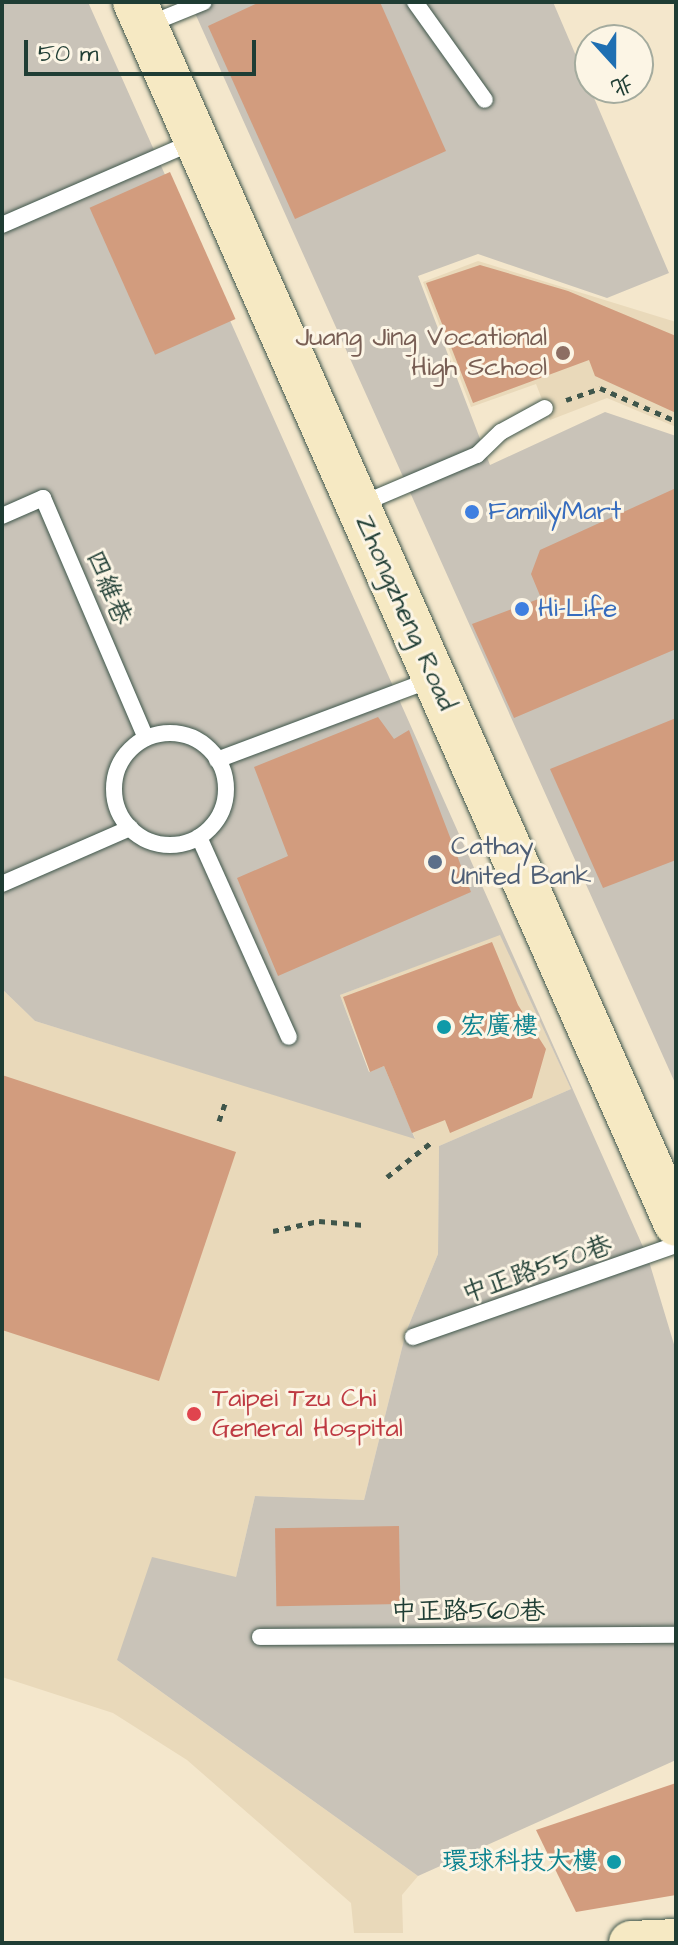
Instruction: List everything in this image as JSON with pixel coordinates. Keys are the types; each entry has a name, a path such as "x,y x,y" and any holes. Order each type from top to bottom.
{"street":[{"name":"Zhongzheng Road","path":"140,14 676,1224"},
{"path":"631,1943 676,1941"}],"lane":[{"path":"140,14 204,2"},
{"path":"415,2 485,100"},
{"path":"2,225 196,141"},
{"path":"358,505 477,455 501,432 545,408"},
{"name":"四維巷","path":"2,516 43,498 146,738"},
{"path":"217,760 434,679"},
{"path":"178,733 207,747 217,760 225,775 224,802 212,825 199,837 163,845 130,828 116,806 114,779 131,748 146,738 178,733"},
{"path":"2,884 130,828"},
{"path":"199,837 289,1037"},
{"name":"中正路550巷","path":"413,1337 676,1245"},
{"name":"中正路560巷","path":"260,1637 676,1635"}],"path":[{"path":"545,408 600,388 676,421"},
{"path":"219,1121 226,1101"},
{"path":"387,1177 433,1141"},
{"path":"273,1231 319,1221 364,1225"}],"shaded area":[{"path":"2,2 88,2 648,1258 676,1351 676,1760 418,1876 117,1660 152,1557 236,1577 255,1496 364,1500 406,1332 438,1254 439,1146 571,1089 500,935 340,995 369,1072 384,1066 415,1139 35,1021 2,989"},
{"path":"190,2 553,2 574,51 574,104 597,104 669,273 607,298 478,254 418,276 490,465 605,412 676,436 676,1085"},
{"name":"Juang Jing Vocational High School","path":"478,261 676,322 676,427 607,398 550,420 536,384 471,407 423,282"},
{"name":"Taipei Tzu Chi General Hospital","path":"500,934 571,1089 439,1146 438,1254 406,1332 364,1500 255,1496 236,1577 117,1660 418,1876 402,1895 403,1933 354,1933 351,1903 187,1760 113,1713 2,1677 2,989 35,1021 415,1138 384,1067 370,1072 340,995"}],"building":[{"path":"260,2 380,2 446,151 295,219 208,26"},
{"path":"170,172 235,319 155,355 90,208"},
{"name":"Juang Jing Vocational High School","path":"480,265 568,291 676,336 676,413 595,376 589,360 473,403 426,283"},
{"path":"676,488 676,649 514,718 472,624 541,598 531,574 540,550"},
{"path":"378,717 394,739 409,730 471,892 278,976 237,878 288,856 254,767"},
{"path":"676,718 676,860 603,888 550,769"},
{"name":"宏廣樓","path":"492,942 518,1005 546,1049 532,1098 450,1133 445,1120 412,1133 384,1066 370,1072 343,997"},
{"path":"2,1075 236,1152 159,1381 2,1330"},
{"path":"399,1526 400,1604 276,1606 275,1528"},
{"name":"環球科技大樓","path":"676,1783 676,1895 576,1912 536,1830"}],"place":[{"name":"Juang Jing Vocational High School","path":"563,353"},
{"name":"FamilyMart","path":"472,512"},
{"name":"Hi-Life","path":"522,609"},
{"name":"Cathay United Bank","path":"435,862"},
{"name":"宏廣樓","path":"444,1027"},
{"name":"Taipei Tzu Chi General Hospital","path":"194,1414"},
{"name":"環球科技大樓","path":"614,1862"}]}
